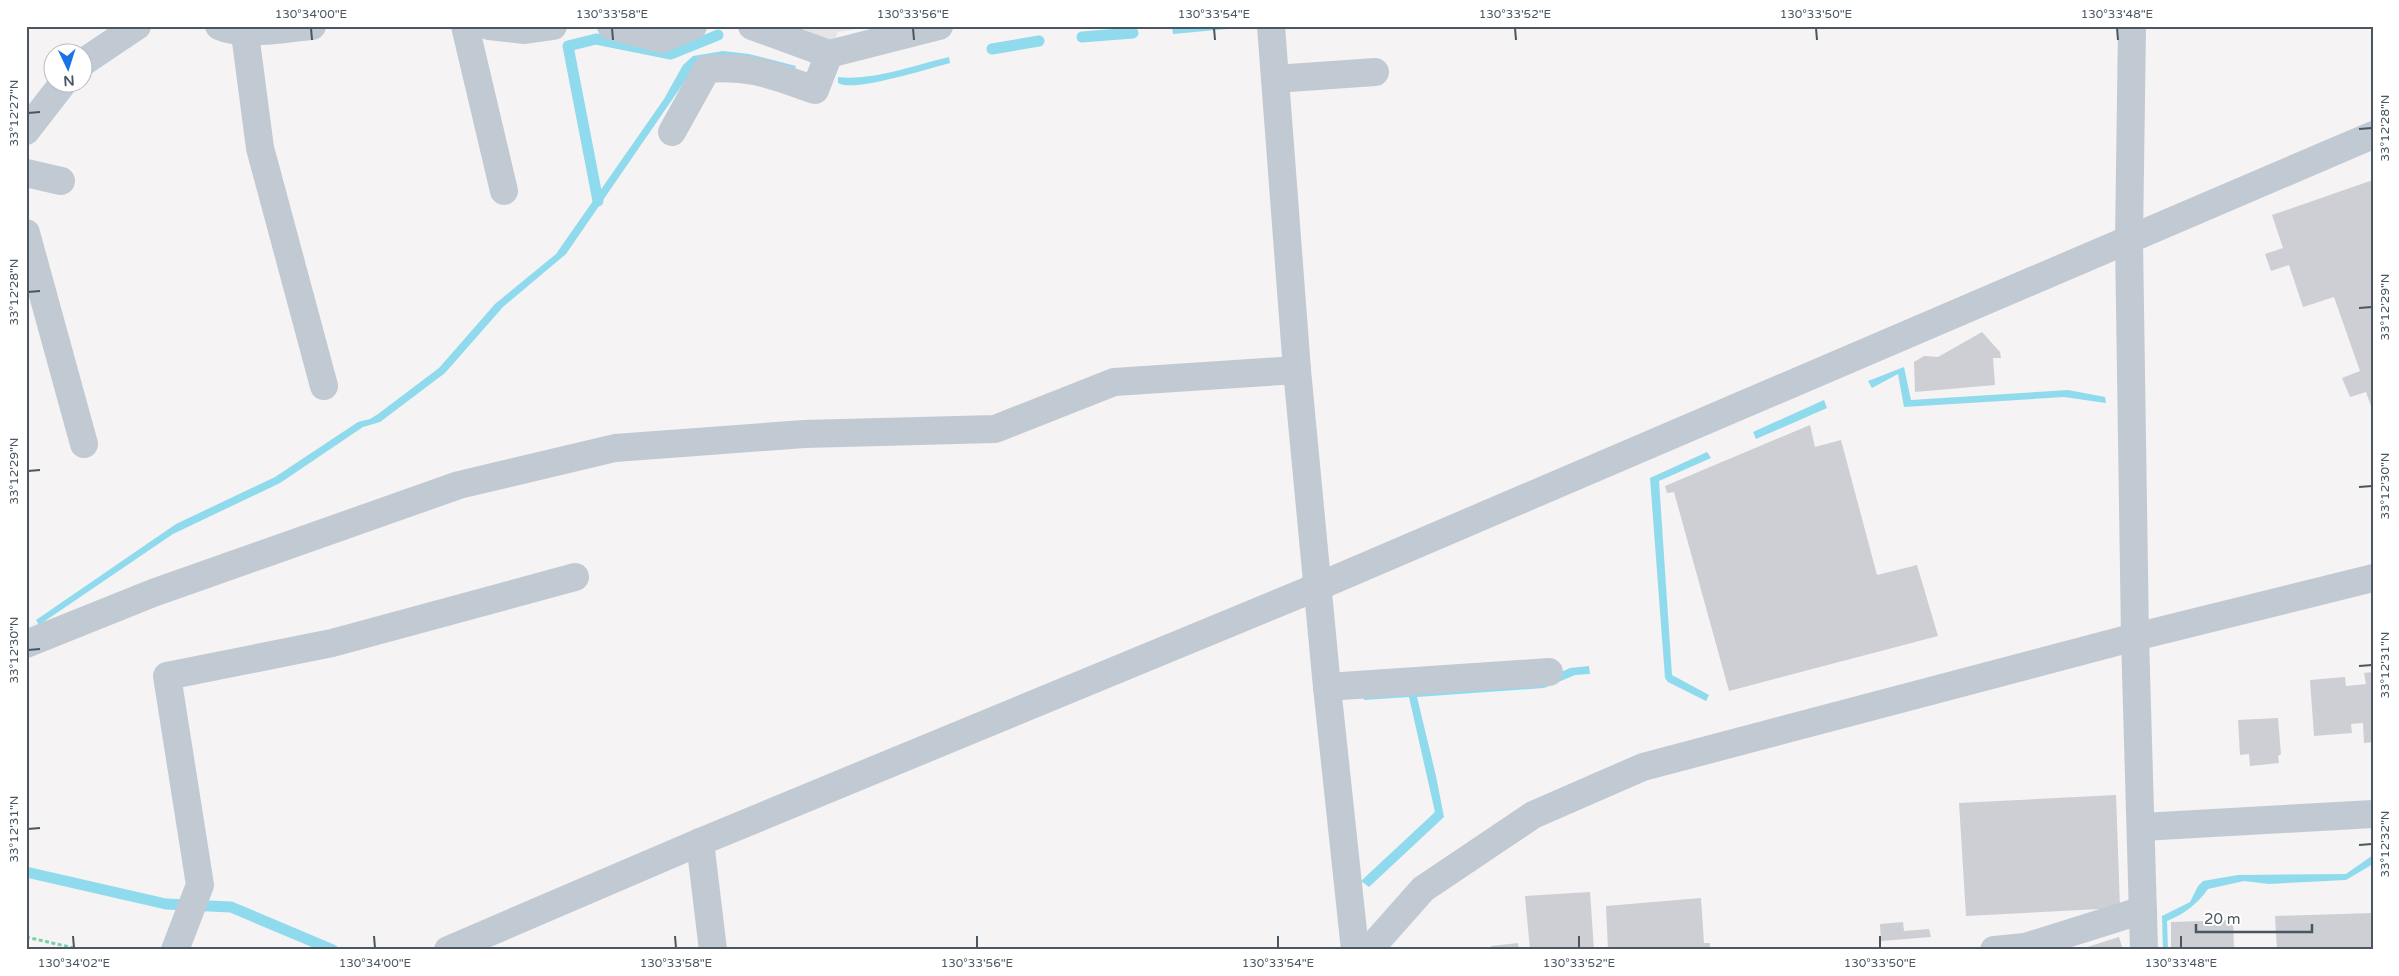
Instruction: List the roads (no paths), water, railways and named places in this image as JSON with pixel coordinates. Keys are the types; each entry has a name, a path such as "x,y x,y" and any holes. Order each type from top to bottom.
{"street":[{"path":"92,56 137,26"},
{"path":"312,26 236,28 260,148 324,386"},
{"path":"465,26 504,190"},
{"path":"489,26 526,30 553,26"},
{"path":"610,26 661,39 693,26"},
{"path":"752,26 829,54 939,26"},
{"path":"1270,26 1297,370 1317,588 1355,950"},
{"path":"2132,26 2130,241 2136,637 2144,950"},
{"path":"672,132 706,69 728,67 752,69 815,90 829,54"},
{"path":"1274,79 1375,72"},
{"path":"26,131 56,92"},
{"path":"448,950 700,842 1317,588 2130,241 2373,135"},
{"path":"26,173 61,181"},
{"path":"26,234 84,444"},
{"path":"26,644 152,593 459,485 615,448 804,434 995,429 1114,382 1297,370"},
{"path":"175,950 200,885 167,676 332,644 575,578"},
{"path":"1369,950 1423,889 1534,815 1643,767 2136,637 2373,578"},
{"path":"1327,687 1550,672"},
{"path":"2142,827 2373,814"},
{"path":"700,842 713,950"},
{"path":"1994,950 2026,946 2143,910"}],"water":[{"path":"1172,27 1249,27 1173,34"},
{"path":"723,51 749,54 796,66 795,69 698,62 566,254 503,307 445,373 380,422 363,427 280,483 173,534 39,625 36,620 176,524 275,477 358,422 370,419 378,414 439,368 495,304 556,254 664,99 683,65 693,56"},
{"path":"949,57 950,63 892,79 859,85 838,83 838,77 852,78 880,75"},
{"path":"1904,367 1911,400 2068,390 2105,397 2106,403 2064,397 1904,407 1898,374 1872,388 1868,381"},
{"path":"1824,400 1827,408 1756,439 1753,432"},
{"path":"1707,452 1711,458 1659,481 1672,675 1709,695 1706,701 1668,682 1665,678 1650,478"},
{"path":"1589,666 1590,674 1575,675 1544,688 1417,697 1444,817 1369,887 1361,881 1435,812 1409,697 1364,700 1363,695 1540,682 1570,668"},
{"path":"2373,855 2373,864 2346,880 2269,884 2244,881 2208,889 2190,908 2167,921 2168,950 2163,950 2162,916 2190,902 2198,886 2203,881 2238,875 2346,874"}],"waterway":[{"path":"1082,37 1133,33"},
{"path":"598,201 568,46 596,39 671,54 718,35"},
{"path":"992,49 1039,41"},
{"path":"26,872 166,904 231,907 333,950"}]}
